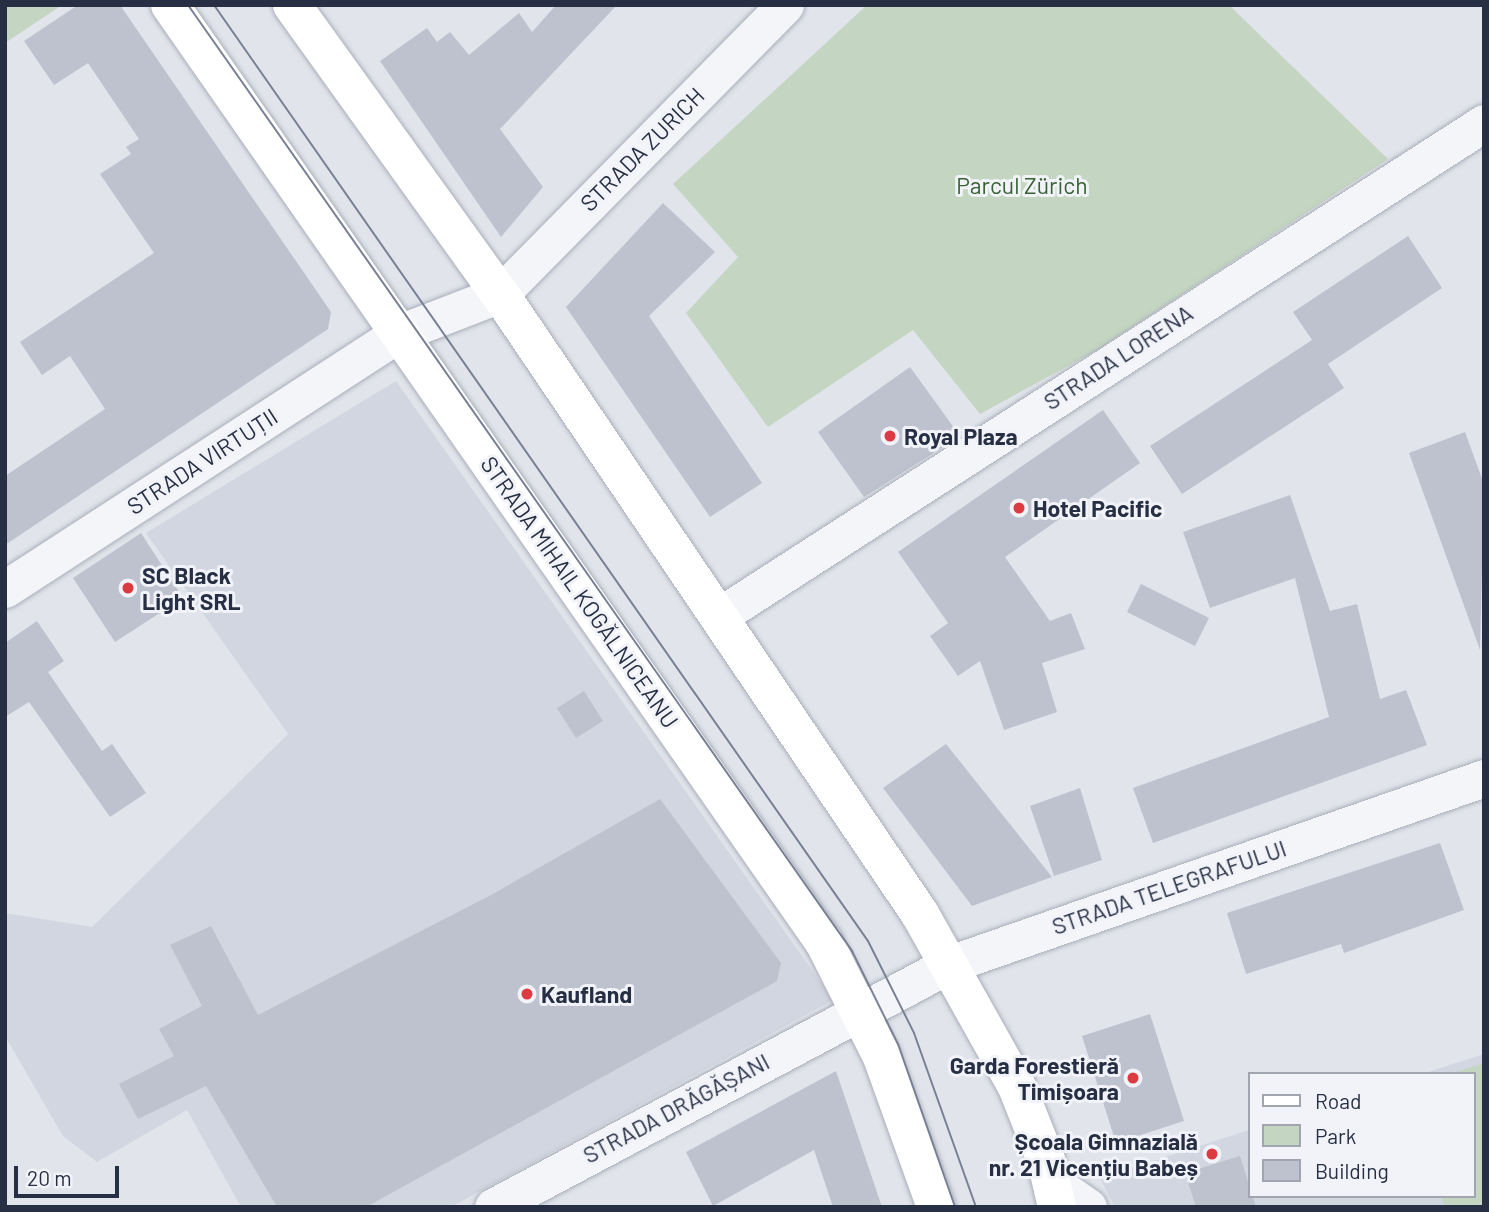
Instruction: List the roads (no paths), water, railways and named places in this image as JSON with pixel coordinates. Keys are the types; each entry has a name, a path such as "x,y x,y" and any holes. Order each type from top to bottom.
{"street":[{"name":"STRADA MIHAIL KOGĂLNICEANU","path":"170,5 824,942 860,1009 936,1207"},
{"path":"292,5 500,294 719,616 950,964 1017,1087 1054,1194 1088,1207"},
{"name":"STRADA ZURICH","path":"500,294 785,5"},
{"name":"STRADA LORENA","path":"719,616 1484,123"},
{"name":"STRADA VIRTUȚII","path":"5,589 399,333 500,294"},
{"name":"STRADA TELEGRAFULUI","path":"860,1009 950,964 1484,778"},
{"name":"STRADA DRĂGĂȘANI","path":"493,1207 860,1009"}],"tram line":[{"path":"188,5 852,951 898,1044 955,1207"},
{"path":"214,5 868,941 914,1033 976,1207"}],"place":[{"name":"Royal Plaza","path":"890,436"},
{"name":"Hotel Pacific","path":"1019,508"},
{"name":"SC Black Light SRL","path":"128,588"},
{"name":"Kaufland","path":"527,994"},
{"name":"Garda Forestieră Timișoara","path":"1133,1078"},
{"name":"Școala Gimnazială nr. 21 Vicențiu Babeș","path":"1212,1154"}],"park label":[{"name":"Parcul Zürich","path":"1022,185"}]}
